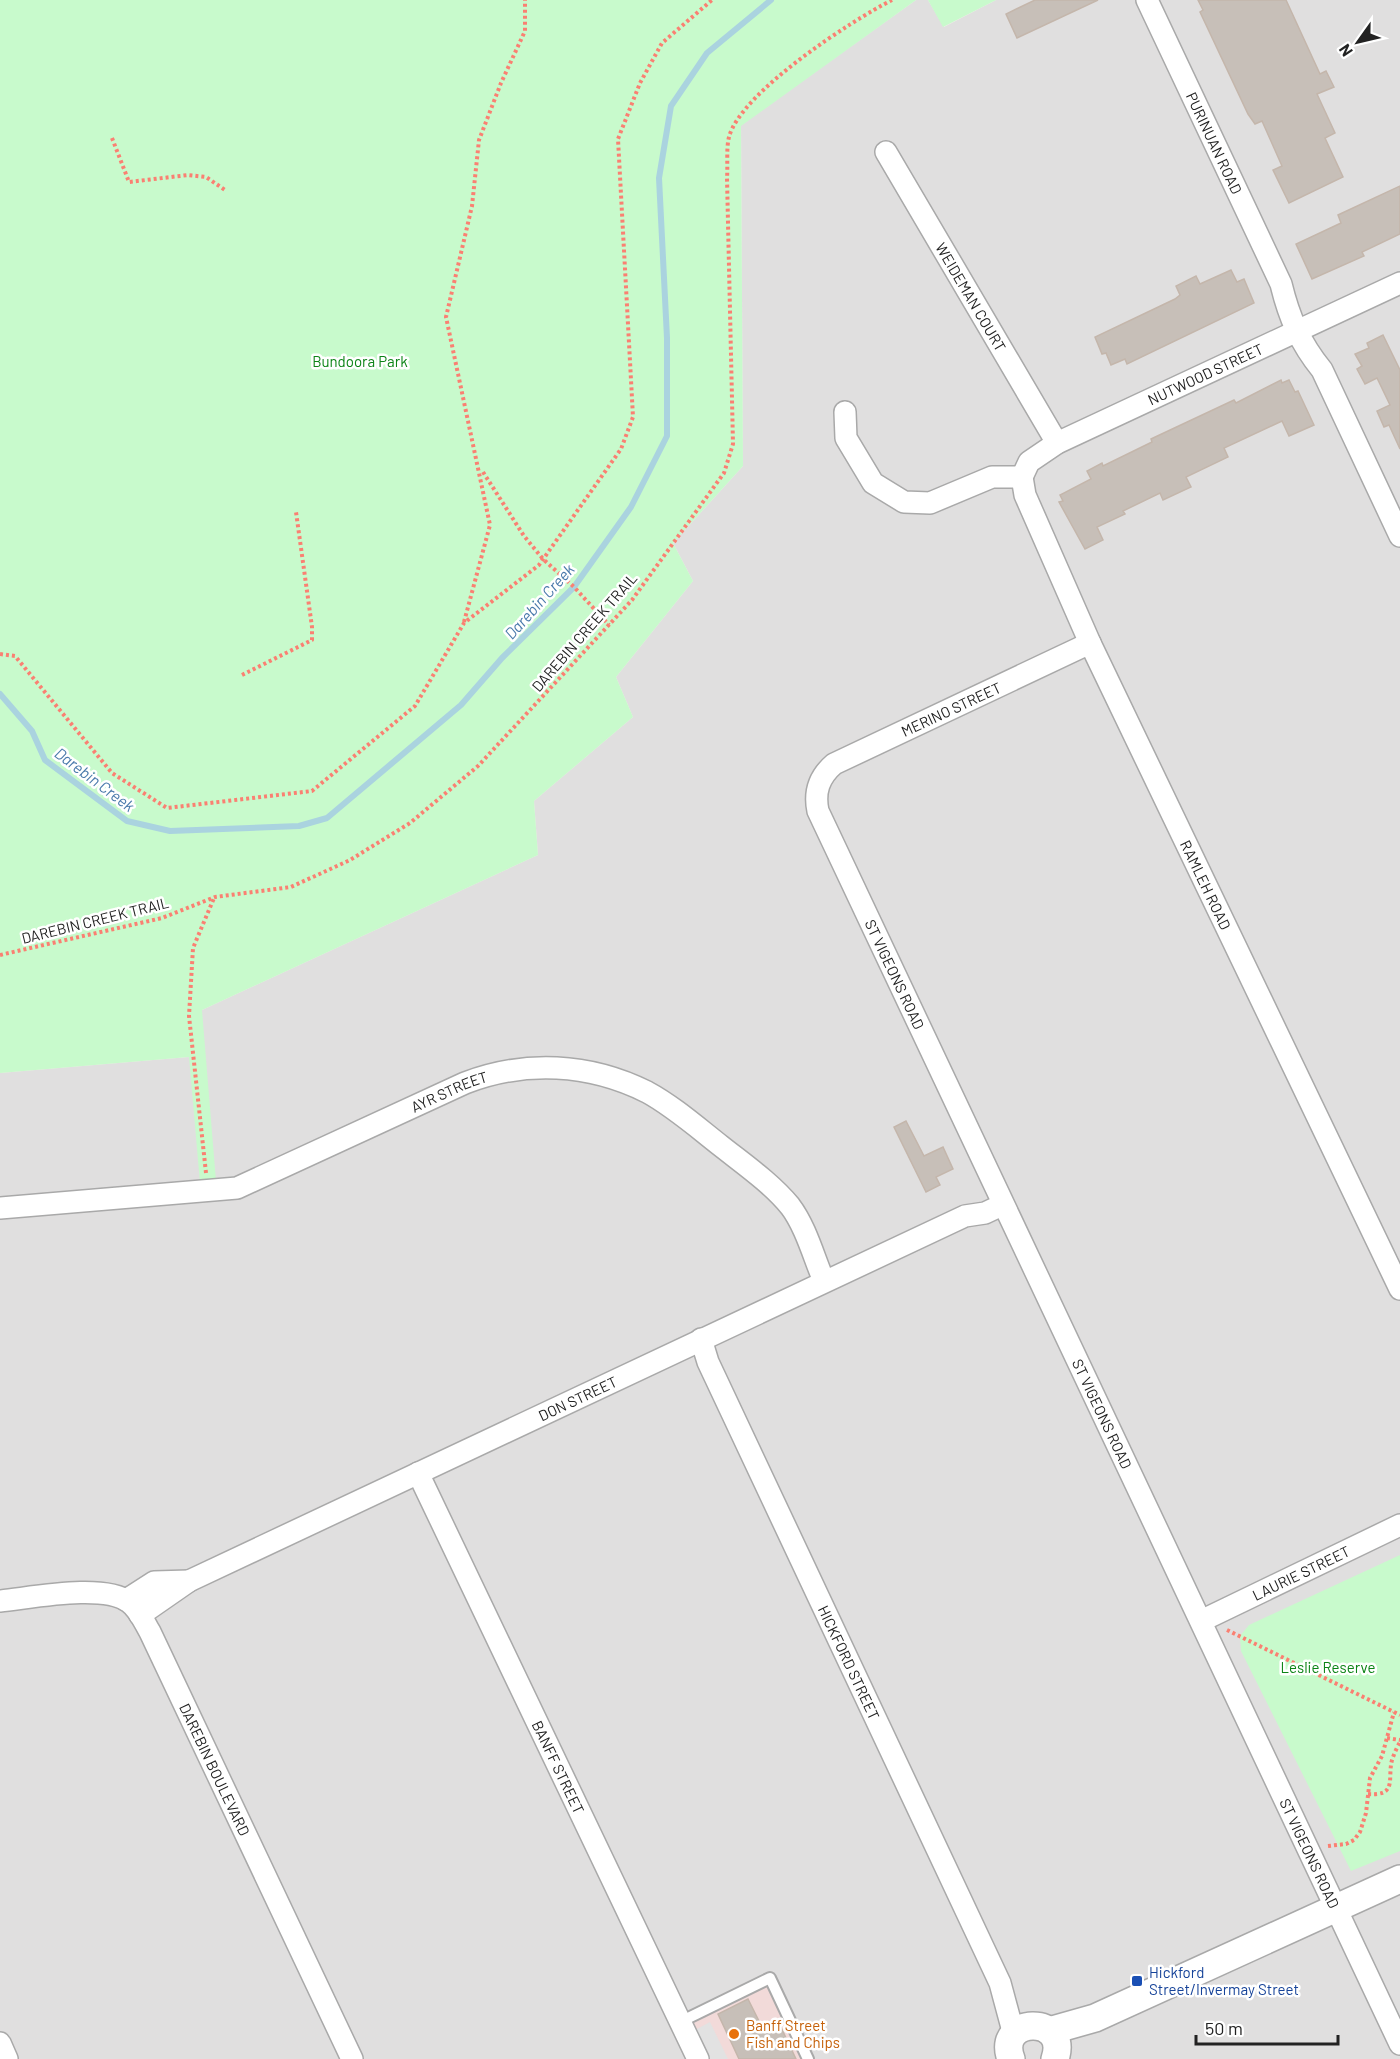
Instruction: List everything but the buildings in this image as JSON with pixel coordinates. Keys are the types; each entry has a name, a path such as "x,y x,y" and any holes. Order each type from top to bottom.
{"street":[{"name":"PURINUAN ROAD","path":"1147,0 1281,284 1300,307 1303,328 1317,342 1322,370 1400,536"},
{"name":"WEIDEMAN COURT","path":"886,152 1057,443"},
{"name":"NUTWOOD STREET","path":"1022,477 1029,462 1057,443 1400,283"},
{"path":"845,412 846,438 873,483 904,502 930,503 992,477 1022,477"},
{"name":"RAMLEH ROAD","path":"1022,477 1024,495 1090,644 1400,1289"},
{"name":"MERINO STREET","path":"819,782 834,764 1090,644"},
{"name":"ST VIGEONS ROAD","path":"819,782 815,798 818,811 999,1199 1400,2044"},
{"name":"AYR STREET","path":"0,1208 237,1188 493,1072 526,1068 581,1070 604,1075 648,1093 764,1180 790,1207 824,1281"},
{"name":"DON STREET","path":"133,1607 154,1582 189,1581 965,1216 979,1201 999,1199"},
{"name":"HICKFORD STREET","path":"701,1339 708,1362 1028,2046"},
{"name":"BANFF STREET","path":"418,1473 698,2059"},
{"name":"LAURIE STREET","path":"1201,1621 1400,1526"},
{"path":"0,1601 97,1593 133,1607"},
{"name":"DAREBIN BOULEVARD","path":"133,1607 352,2059"},
{"path":"1028,2046 1400,1880"},
{"path":"0,2043 8,2059"}],"lane":[{"path":"680,2022 770,1978 808,2059"}],"path":[{"path":"0,654 15,656 112,773 167,808 312,790 415,706 464,623 490,525 480,468 446,317 472,206 479,140 501,83 525,31 525,0"},
{"path":"464,623 539,565 621,449 633,417 618,139 640,83 662,43 711,0"},
{"name":"DAREBIN CREEK TRAIL","path":"0,955 162,918 215,897 291,887 350,860 410,823 478,766 632,600 724,473 733,444 734,408 727,178 729,137 753,99 792,64 892,0"},
{"path":"112,138 129,182 188,175 206,177 225,190"},
{"path":"480,468 524,536 543,559 574,587 609,625"},
{"path":"242,675 312,640 296,512"},
{"path":"208,1192 189,1016 193,948 215,897"},
{"path":"1226,1630 1400,1715"},
{"path":"1328,1846 1346,1844 1354,1840 1366,1814 1370,1778 1382,1756 1394,1712"},
{"path":"1368,1794 1383,1793 1392,1781 1392,1761 1400,1741 1387,1738"}],"shaded area":[{"path":"916,0 928,0 944,27 996,0 1400,0 1400,2059 0,2059 0,1073 189,1057 202,1010 538,855 534,801 633,717 616,677 693,581 673,543 743,466 741,125"},
{"path":"769,1978 807,2059 708,2059 688,2017"},
{"path":"710,2022 728,2059 709,2059 695,2030"}],"green space":[{"name":"Bundoora Park","path":"0,0 916,0 741,126 743,466 673,543 693,581 616,677 633,717 534,801 538,855 202,1010 216,1181 200,1183 189,1057 0,1073"},
{"path":"928,0 996,0 943,27"},
{"name":"Leslie Reserve","path":"1400,1555 1400,1851 1351,1871 1241,1651 1240,1636 1249,1625"}],"waterway":[{"name":"Darebin Creek","path":"0,694 32,731 45,760 127,821 170,831 299,826 327,818 461,705 502,658 574,587 631,507 667,436 667,338 659,178 671,106 707,53 771,0"}],"place":[{"name":"Hickford Street/Invermay Street","path":"1137,1981"},
{"name":"Banff Street Fish and Chips","path":"734,2034"}]}
